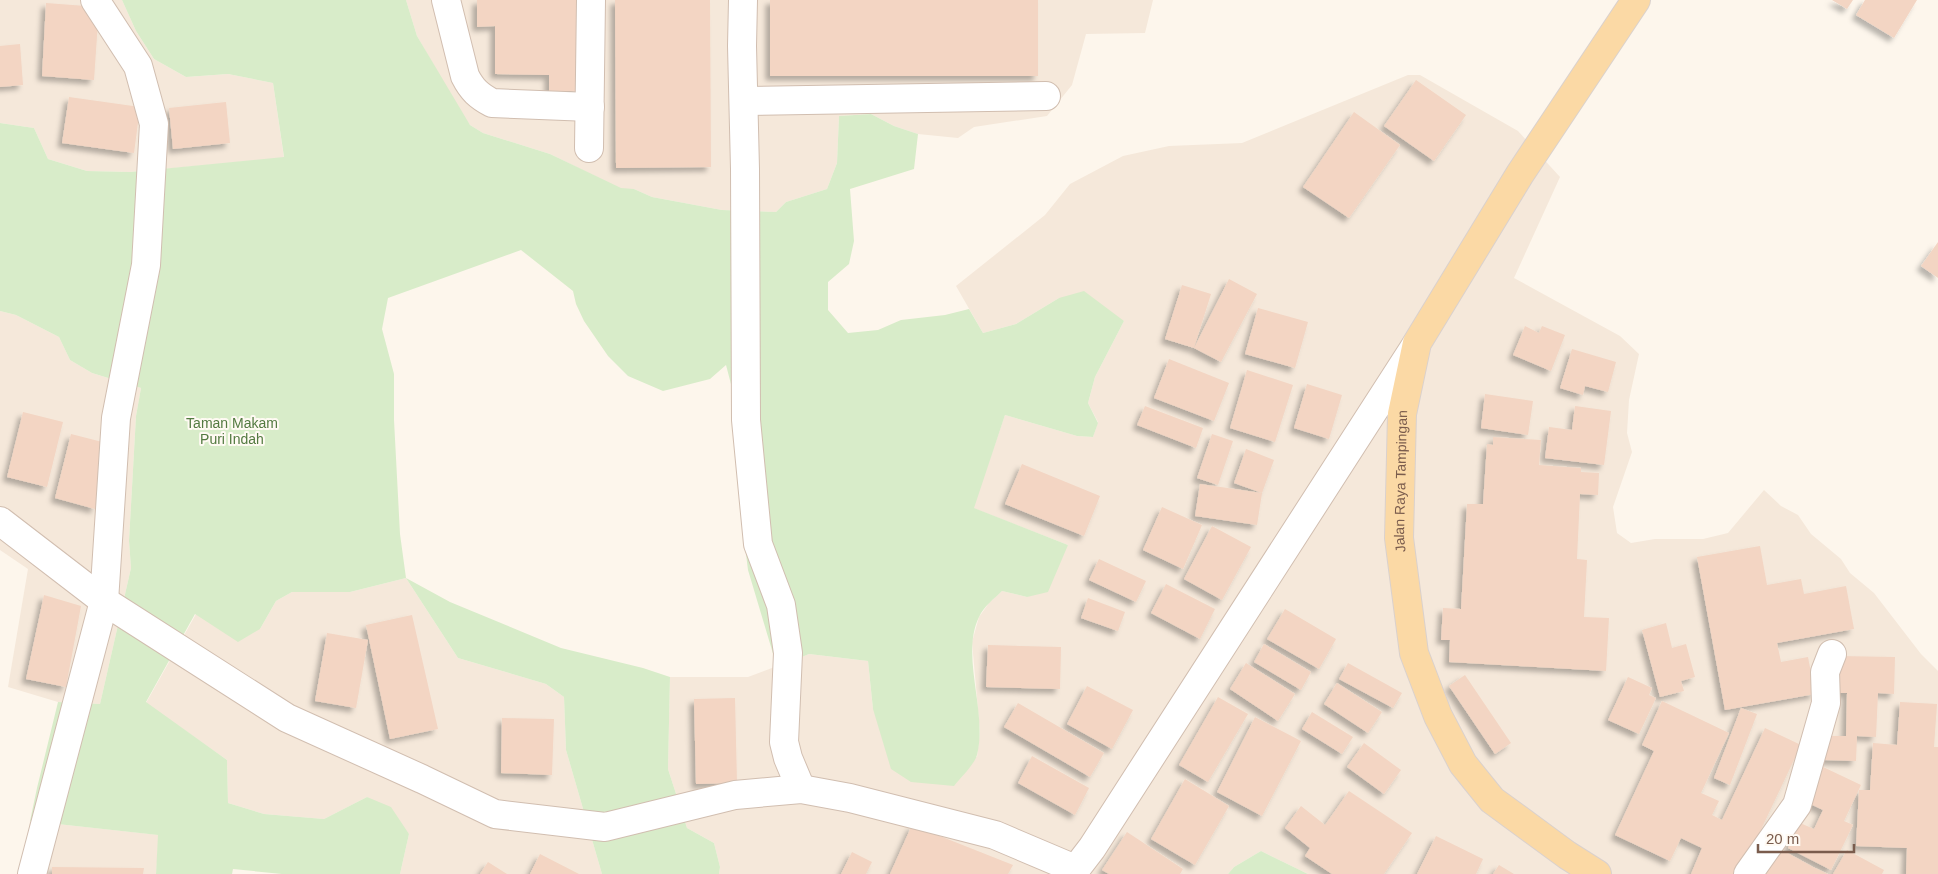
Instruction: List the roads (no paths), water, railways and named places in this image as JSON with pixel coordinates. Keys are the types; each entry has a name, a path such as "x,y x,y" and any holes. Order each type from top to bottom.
{"main road":[{"name":"Jalan Raya Tampingan","path":"1597,874 1567,855 1492,800 1463,764 1438,716 1414,653 1399,538 1402,414 1417,343 1520,174 1636,0"}],"street":[{"path":"32,874 104,601 116,418 146,265 154,124 138,66 95,0"},
{"path":"446,0 465,76 478,96 492,102 590,108"},
{"path":"589,148 591,0"},
{"path":"743,0 746,420 758,544 781,605 788,653 784,742 788,758 801,789"},
{"path":"744,100 1046,96"},
{"path":"0,522 104,601 287,718 495,814 605,827 735,796 801,789 850,798 995,835 1073,871 1097,840 1417,343"},
{"path":"1748,874 1796,806 1826,702 1825,672 1832,654"}],"park label":[{"name":"Taman Makam Puri Indah","path":"232,432"}]}
